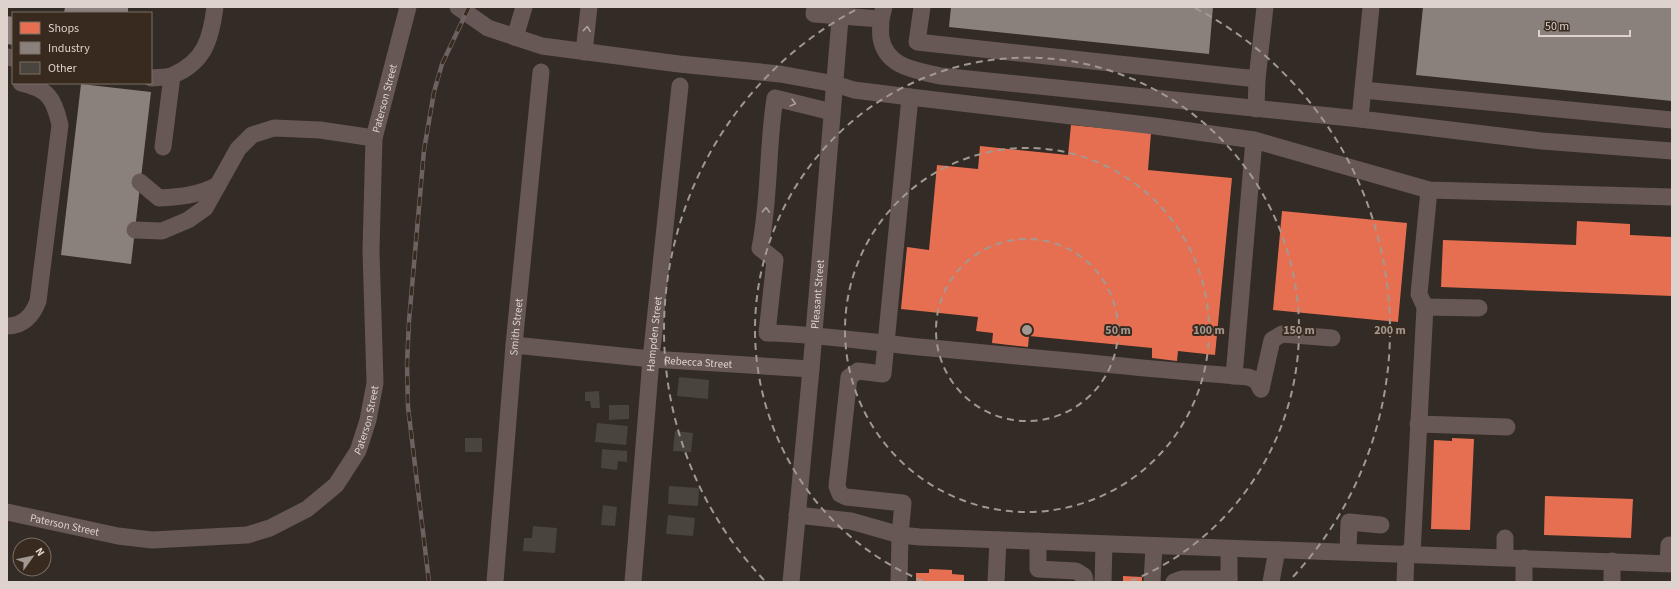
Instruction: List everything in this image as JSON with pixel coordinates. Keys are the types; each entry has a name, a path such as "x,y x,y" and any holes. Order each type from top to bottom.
{"street":[{"path":"152,78 172,76 190,65 204,51 212,30 215,7"},
{"name":"Paterson Street","path":"7,512 118,536 152,540 247,535 270,528 307,509 336,485 358,451 368,420 375,383 371,250 374,138 408,7"},
{"path":"458,7 488,28 542,46 679,64 780,74 835,84 854,90 1155,126 1254,140 1429,190 1672,197"},
{"path":"515,37 524,7"},
{"path":"584,52 589,7"},
{"path":"815,7 814,14 841,11 882,13 880,37 886,53 894,62 909,69 940,76 1360,119 1542,141 1672,151"},
{"path":"922,7 917,42 1257,79"},
{"path":"1256,109 1257,79 1265,7"},
{"path":"1360,119 1372,7"},
{"name":"Pleasant Street","path":"791,582 814,336 841,11"},
{"name":"Smith Street","path":"495,582 514,345 541,72"},
{"path":"163,146 172,76"},
{"path":"7,326 13,326 24,321 34,312 38,301 60,125 57,110 47,94 38,87 25,84"},
{"name":"Hampden Street","path":"633,582 651,359 680,86"},
{"path":"1363,90 1672,120"},
{"path":"899,582 900,535 903,503 846,497 840,494 837,486 849,377 858,371 883,374 910,97"},
{"path":"832,112 775,98 769,154 766,215 760,248 775,260 767,332 795,333 886,344 1248,377 1256,380 1261,389 1272,340 1282,334 1332,338"},
{"path":"135,230 162,231 188,220 205,208 238,149 252,135 274,128 320,130 374,138"},
{"path":"1234,376 1254,140"},
{"path":"140,182 160,198 183,197 205,192 218,185"},
{"path":"1405,582 1409,553 1418,424 1424,307 1419,294 1429,190"},
{"path":"1424,307 1478,308"},
{"name":"Rebecca Street","path":"514,345 651,359 811,369"},
{"path":"1418,424 1507,427"},
{"path":"797,515 851,521 900,535 1229,549 1409,553 1670,564 1669,545"},
{"path":"1348,551 1349,522 1381,525"},
{"path":"1505,538 1505,557"},
{"path":"996,582 998,540"},
{"path":"1038,541 1038,569 1076,571 1084,576 1085,582"},
{"path":"1103,582 1104,544"},
{"path":"1152,582 1154,546"},
{"path":"1175,582 1182,579 1229,581 1229,549"},
{"path":"1271,582 1277,550"},
{"path":"1524,558 1524,582"},
{"path":"1612,561 1612,582"}],"building: Shops":[{"path":"1071,125 1151,133 1148,170 1232,178 1215,355 1178,351 1177,361 1152,358 1152,348 1029,336 1028,347 992,343 993,333 976,331 978,317 901,309 907,247 929,250 937,165 978,169 980,146 1068,155"},
{"path":"1282,211 1407,223 1398,322 1273,310"},
{"path":"1577,221 1630,224 1630,235 1672,237 1672,296 1441,287 1443,240 1576,245"},
{"path":"1452,438 1474,439 1470,530 1431,529 1434,440 1452,441"},
{"path":"1545,496 1633,499 1631,538 1544,535"},
{"path":"929,569 952,570 952,574 964,575 964,582 916,582 916,573 929,573"},
{"path":"1123,576 1142,577 1142,582 1123,582"}],"building: Industry":[{"path":"65,7 128,7 128,12 64,12"},
{"path":"951,7 1213,7 1209,54 949,27"},
{"path":"1423,7 1672,7 1672,101 1416,75"},
{"path":"7,16 12,17 12,45 7,44"},
{"path":"81,84 151,92 131,264 61,255"}],"building: Other":[{"path":"679,377 709,380 708,399 677,396"},
{"path":"599,391 600,408 591,408 590,401 585,401 585,392"},
{"path":"609,405 629,405 629,419 609,420"},
{"path":"597,423 628,426 626,445 595,442"},
{"path":"675,431 693,433 691,452 673,451"},
{"path":"465,438 482,438 482,452 465,452"},
{"path":"602,449 627,451 627,462 618,461 617,470 601,468"},
{"path":"669,486 699,488 698,506 668,504"},
{"path":"603,505 617,507 615,526 601,525"},
{"path":"668,515 695,518 693,536 666,534"},
{"path":"533,526 557,528 555,553 523,551 524,538 532,538"}],"railway":[{"path":"429,582 408,407 407,364 409,321 424,150 434,92 442,64 469,7"}]}
